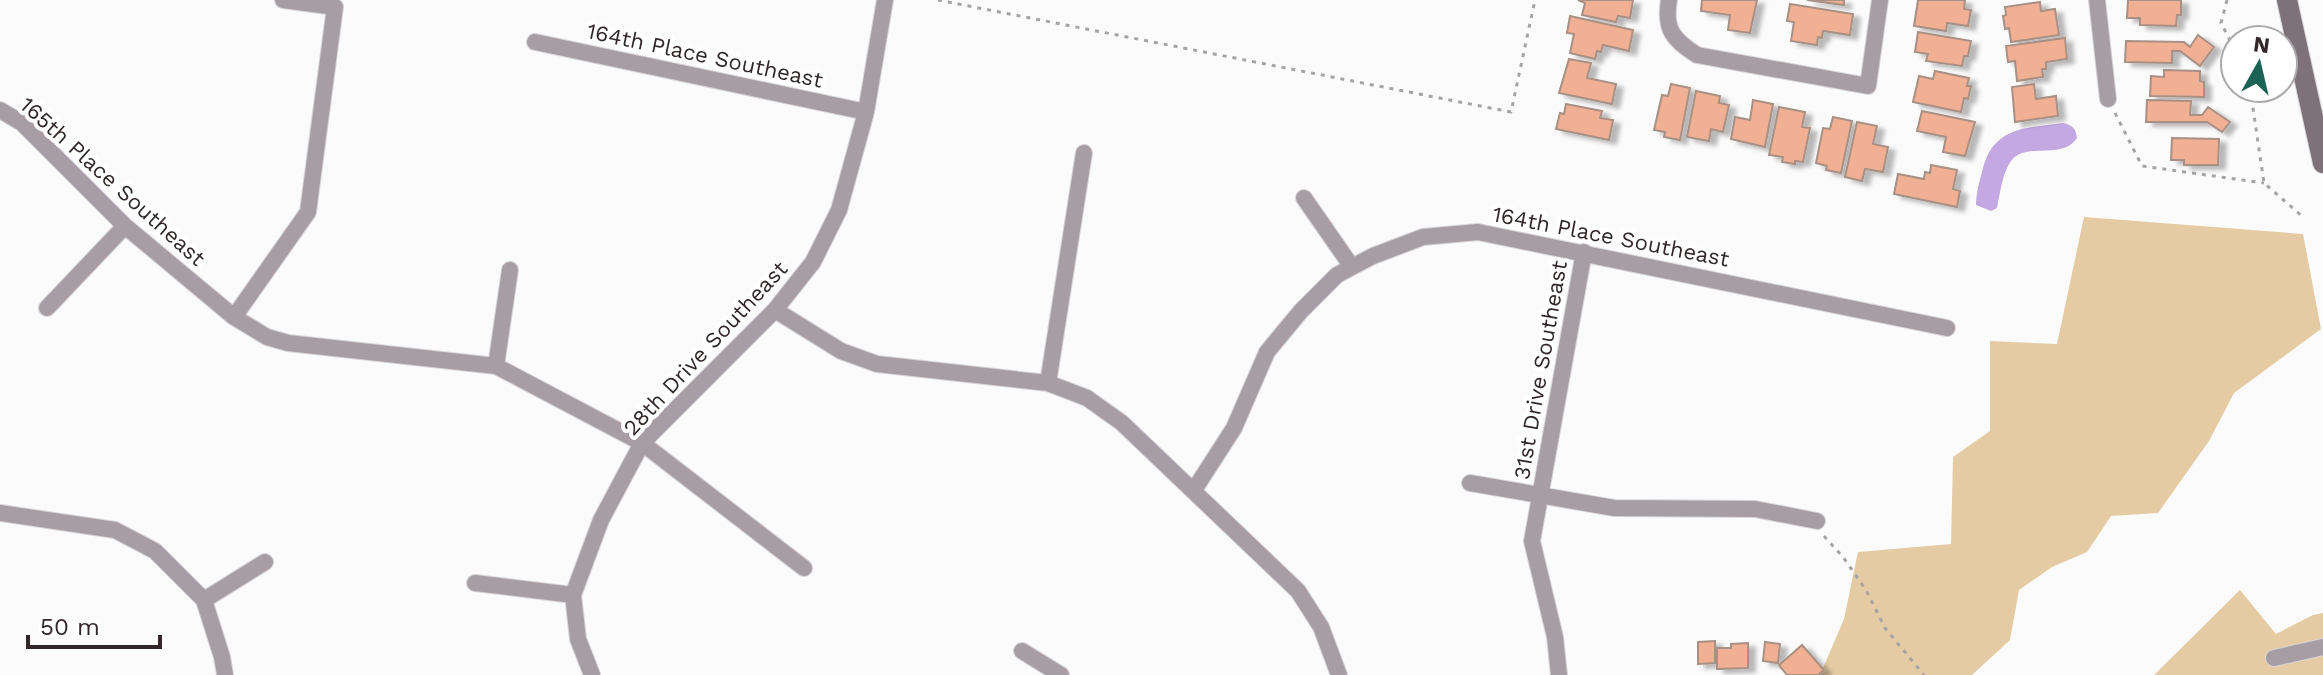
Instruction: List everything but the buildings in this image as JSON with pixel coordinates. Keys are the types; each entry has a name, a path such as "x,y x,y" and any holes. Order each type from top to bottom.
{"street":[{"path":"234,317 308,212 335,7 283,0"},
{"name":"28th Drive Southeast","path":"592,675 578,639 573,595 601,520 642,443 775,310 813,262 839,210 866,112 885,0"},
{"path":"1669,0 1666,19 1678,42 1697,55 1868,86 1880,0"},
{"path":"2097,0 2108,99"},
{"path":"2287,0 2323,163"},
{"name":"164th Place Southeast","path":"535,42 866,112"},
{"name":"165th Place Southeast","path":"0,110 22,123 125,226 234,317 267,337 288,343 496,366"},
{"path":"1048,383 1084,153"},
{"path":"1304,198 1352,267"},
{"path":"47,308 125,226"},
{"name":"164th Place Southeast","path":"1194,490 1234,428 1267,352 1310,302 1337,275 1373,256 1423,237 1478,232 1947,328"},
{"name":"31st Drive Southeast","path":"1559,675 1555,637 1532,541 1584,252"},
{"path":"510,270 496,366 642,443 804,568"},
{"path":"775,310 841,351 877,364 1048,383 1087,398 1122,423 1298,591 1321,627 1339,675"},
{"name":"31st Drive Southeast","path":"1470,483 1540,495"},
{"path":"1540,495 1614,508 1755,509 1817,521"},
{"path":"0,513 115,530 155,551 204,600 225,675"},
{"path":"204,600 265,562"},
{"path":"475,583 573,595"},
{"path":"2274,658 2323,647"},
{"path":"1022,651 1061,675"}],"path":[{"path":"938,0 1511,112 1535,0"},
{"path":"2222,24 2227,0"},
{"path":"2108,99 2142,166 2264,183 2303,217"},
{"path":"2252,104 2264,183"},
{"path":"1817,521 1820,532 1843,557 1866,590 1885,628 1924,675"}],"shaded area":[{"path":"2063,123 2072,126 2076,132 2077,138 2070,145 2015,157 2005,174 1997,208 1991,211 1976,205 1983,168 1995,144 2025,128"},
{"path":"2084,217 2303,234 2321,329 2234,393 2209,441 2158,513 2111,516 2087,552 2052,567 2019,590 2010,640 1972,675 1820,675 1844,619 1858,552 1951,544 1953,457 1990,431 1990,341 2057,344"},
{"path":"2240,590 2276,634 2323,613 2323,675 2154,675"}]}
